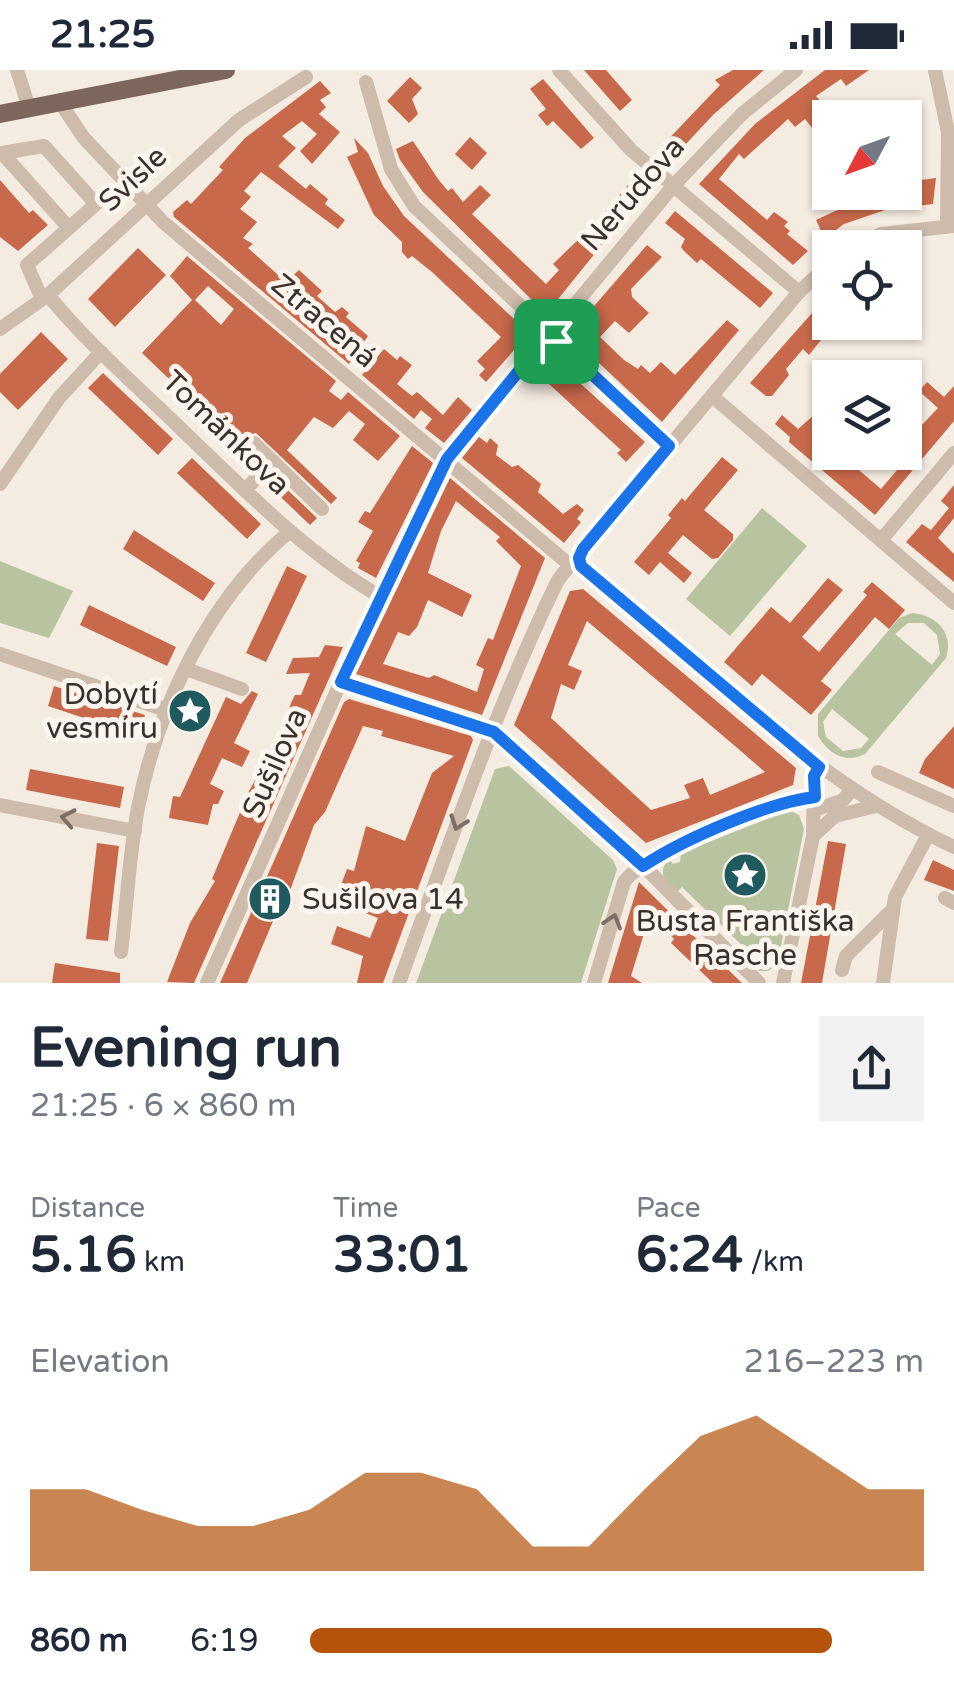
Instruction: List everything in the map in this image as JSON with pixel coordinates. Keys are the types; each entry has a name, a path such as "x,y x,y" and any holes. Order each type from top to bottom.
{"main road":[{"path":"0,114 226,70"}],"street":[{"path":"17,70 28,108"},
{"path":"559,70 631,150 800,292"},
{"name":"Nerudova","path":"447,459 674,186 742,114 796,70"},
{"path":"916,230 950,226 948,132 934,70"},
{"name":"Svisle","path":"0,329 45,297 240,120 306,77"},
{"path":"366,82 391,169 414,206 669,446"},
{"name":"Ztracená","path":"60,102 83,137 144,205 447,459 819,767 876,806 954,847"},
{"path":"45,297 27,265 69,228 96,204 44,146 2,153 69,228"},
{"path":"400,983 494,732 557,582 812,280"},
{"name":"Tománkova","path":"45,297 289,532 338,572 379,596"},
{"path":"0,484 59,398 100,352"},
{"path":"712,396 954,603"},
{"path":"254,443 322,508"},
{"path":"882,539 954,453"},
{"name":"Sušilova","path":"207,983 379,596 447,459"},
{"path":"245,490 273,461"},
{"path":"121,952 138,808 166,710 235,586 258,558 289,532"},
{"path":"0,654 166,710"},
{"path":"186,669 242,688"},
{"path":"341,682 494,732 643,866 758,983"},
{"path":"783,983 814,836 814,776 819,767"},
{"path":"878,772 954,806"},
{"path":"594,983 624,882 643,866 670,850 783,803 844,800 852,790"},
{"path":"0,805 135,831"},
{"path":"814,836 834,816 876,806"},
{"path":"883,983 898,889 928,835"},
{"path":"842,970 846,956 893,910"}],"green space":[{"path":"762,508 807,546 730,636 686,599"},
{"path":"0,561 73,591 49,638 0,623"},
{"path":"912,613 936,622 948,641 946,658 865,754 838,756 818,736 818,714 899,618","holes":["908,623 924,623 937,635 940,654 932,665 895,634","832,709 869,739 861,748 843,751 826,737 823,722"]},
{"path":"509,766 613,860 617,869 581,983 416,983 495,769"},
{"path":"789,810 799,815 804,829 778,961 770,970 760,971 752,968 758,961 682,887 676,893 666,881 663,868 669,859 673,864 680,862 681,853"}],"building":[{"path":"584,70 606,70 632,100 620,111"},
{"path":"733,70 764,70 713,115 671,160 658,150 720,85 715,80"},
{"path":"825,70 869,70 846,86 841,79 816,96 819,100 812,100 812,128 805,119 795,127 788,119 744,159 739,154 719,179 767,220 774,212 788,222 784,226 790,231 787,234 808,251 793,265 699,184 755,124"},
{"path":"410,77 422,88 412,99 418,114 409,123 387,101"},
{"path":"543,79 594,138 581,149 553,121 547,126 538,115 546,109 530,89"},
{"path":"320,81 331,93 320,100 326,107 319,114 340,132 312,164 300,151 317,134 302,121 282,136 296,148 278,166 306,189 310,184 328,199 325,204 345,220 338,229 261,172 244,191 251,197 240,209 257,222 243,238 253,244 248,248 286,282 299,270 322,291 317,296 335,312 342,307 349,313 346,317 368,336 349,364 174,217 173,212 187,200 191,204 223,170 219,167 245,138"},
{"path":"470,137 487,153 472,170 455,154"},
{"path":"354,138 368,153 383,186 404,216 529,333 486,382 479,375 485,369 477,361 501,337 432,272 412,256 408,259 402,252 402,242 374,215 347,157 358,152"},
{"path":"413,141 438,179 463,202 480,185 491,195 472,214 546,284 559,270 553,264 582,240 638,173 651,184 546,314 423,192 396,149"},
{"path":"936,178 933,204 922,205 922,180"},
{"path":"0,180 29,213 33,210 48,225 18,251 0,237"},
{"path":"837,210 885,210 836,230 821,230 816,220"},
{"path":"675,211 773,293 760,308 701,259 697,263 684,251 681,247 685,239 665,223"},
{"path":"647,245 662,257 631,289 632,297 649,313 629,333 615,321 600,337 624,360 638,369 641,365 650,373 661,362 675,375 727,320 739,330 662,422 569,335"},
{"path":"138,248 166,275 115,327 88,299"},
{"path":"187,256 336,381 329,391 341,400 348,392 400,436 378,461 353,440 365,424 349,411 333,428 314,417 287,450 337,498 331,504 256,433 247,435 244,441 258,461 251,468 238,456 243,450 142,353 192,300 170,276","holes":["208,286 234,309 221,325 195,300"]},
{"path":"812,313 812,340 821,340 809,355 803,349 786,369 789,375 772,396 766,396 750,383"},
{"path":"41,332 68,359 18,410 0,392 0,374"},
{"path":"384,349 397,360 400,356 412,365 397,384 412,396 417,392 443,415 458,397 472,410 444,443 425,428 432,419 421,410 414,419 362,375"},
{"path":"558,356 561,366 645,442 626,462 617,453 621,450 537,373"},
{"path":"103,373 173,439 158,455 88,388"},
{"path":"927,382 944,397 954,386 954,421 922,459 922,425 938,408 922,394"},
{"path":"782,415 798,429 812,417 812,462 775,424"},
{"path":"479,437 487,443 490,438 498,445 496,455 512,467 518,465 541,484 538,492 563,514 577,504 584,510 577,519 581,522 564,543 462,458"},
{"path":"412,446 433,463 376,578 358,568 360,563 356,561 373,531 358,522 365,511 370,513"},
{"path":"722,457 738,470 704,510 733,534 733,540 718,558 712,559 683,535 668,553 692,573 684,583 660,562 649,575 634,562 671,518 668,515 682,498 685,501"},
{"path":"192,458 261,524 247,539 177,473"},
{"path":"822,470 859,470 881,489 897,470 913,470 875,515"},
{"path":"273,476 317,518 310,525 266,483"},
{"path":"450,478 545,558 482,715 356,674","holes":["456,501 500,537 496,541 521,566 493,640 488,638 476,665 484,669 477,692 434,675 429,678 383,664 398,632 409,636 417,627 428,600 462,617 472,595 428,573 441,531"]},
{"path":"954,485 954,518 938,538 954,554 954,582 906,542 922,524 931,530 949,508 941,501"},
{"path":"134,530 215,583 203,601 123,549"},
{"path":"287,566 307,576 266,662 246,653"},
{"path":"828,578 843,590 802,637 819,652 867,595 863,592 872,582 905,610 889,629 875,617 821,681 832,690 811,715 762,674 752,686 724,662 771,607 790,623"},
{"path":"583,589 796,768 793,785 646,843 514,725 570,591","holes":["587,621 765,772 710,795 703,778 684,785 690,798 651,810 551,718 561,684 574,690 582,671 568,665"]},
{"path":"89,605 176,647 167,666 80,625"},
{"path":"325,645 343,647 194,983 167,982 190,923 215,881 212,879 249,791 264,765 270,767 291,703 295,695 301,695 310,673 286,674 293,658 319,657"},
{"path":"54,686 145,715 138,736 48,706"},
{"path":"252,691 258,694 234,743 250,751 242,767 222,758 210,784 224,791 218,804 213,804 208,825 169,818 173,796 180,797 226,697 241,704"},
{"path":"349,699 471,736 473,740 383,983 357,983 363,956 331,944 337,926 370,938 378,918 335,901 347,869 354,871 366,826 405,841 432,773 454,756 381,736 383,731 363,726 325,812 314,825 288,896 284,895 247,983 220,983 344,702"},
{"path":"954,726 954,789 919,773 925,759"},
{"path":"30,769 124,787 120,808 26,790"},
{"path":"828,841 846,844 822,983 801,983"},
{"path":"97,843 119,846 108,941 86,939"},
{"path":"933,860 954,870 954,891 924,880"},
{"path":"639,882 742,983 713,983 671,943 674,939 650,914 631,976 642,983 608,983"},
{"path":"55,963 120,973 120,983 52,983"}],"place":[{"name":"Dobytí vesmíru","path":"190,711"},
{"name":"Busta Františka Rasche","path":"745,875"},
{"name":"Sušilova 14","path":"270,899"}],"route":[{"path":"549,334 556,341 669,446 583,549 579,563 819,767 814,776 815,797 783,803 670,850 643,866 494,732 341,682 447,459 549,334"}]}
